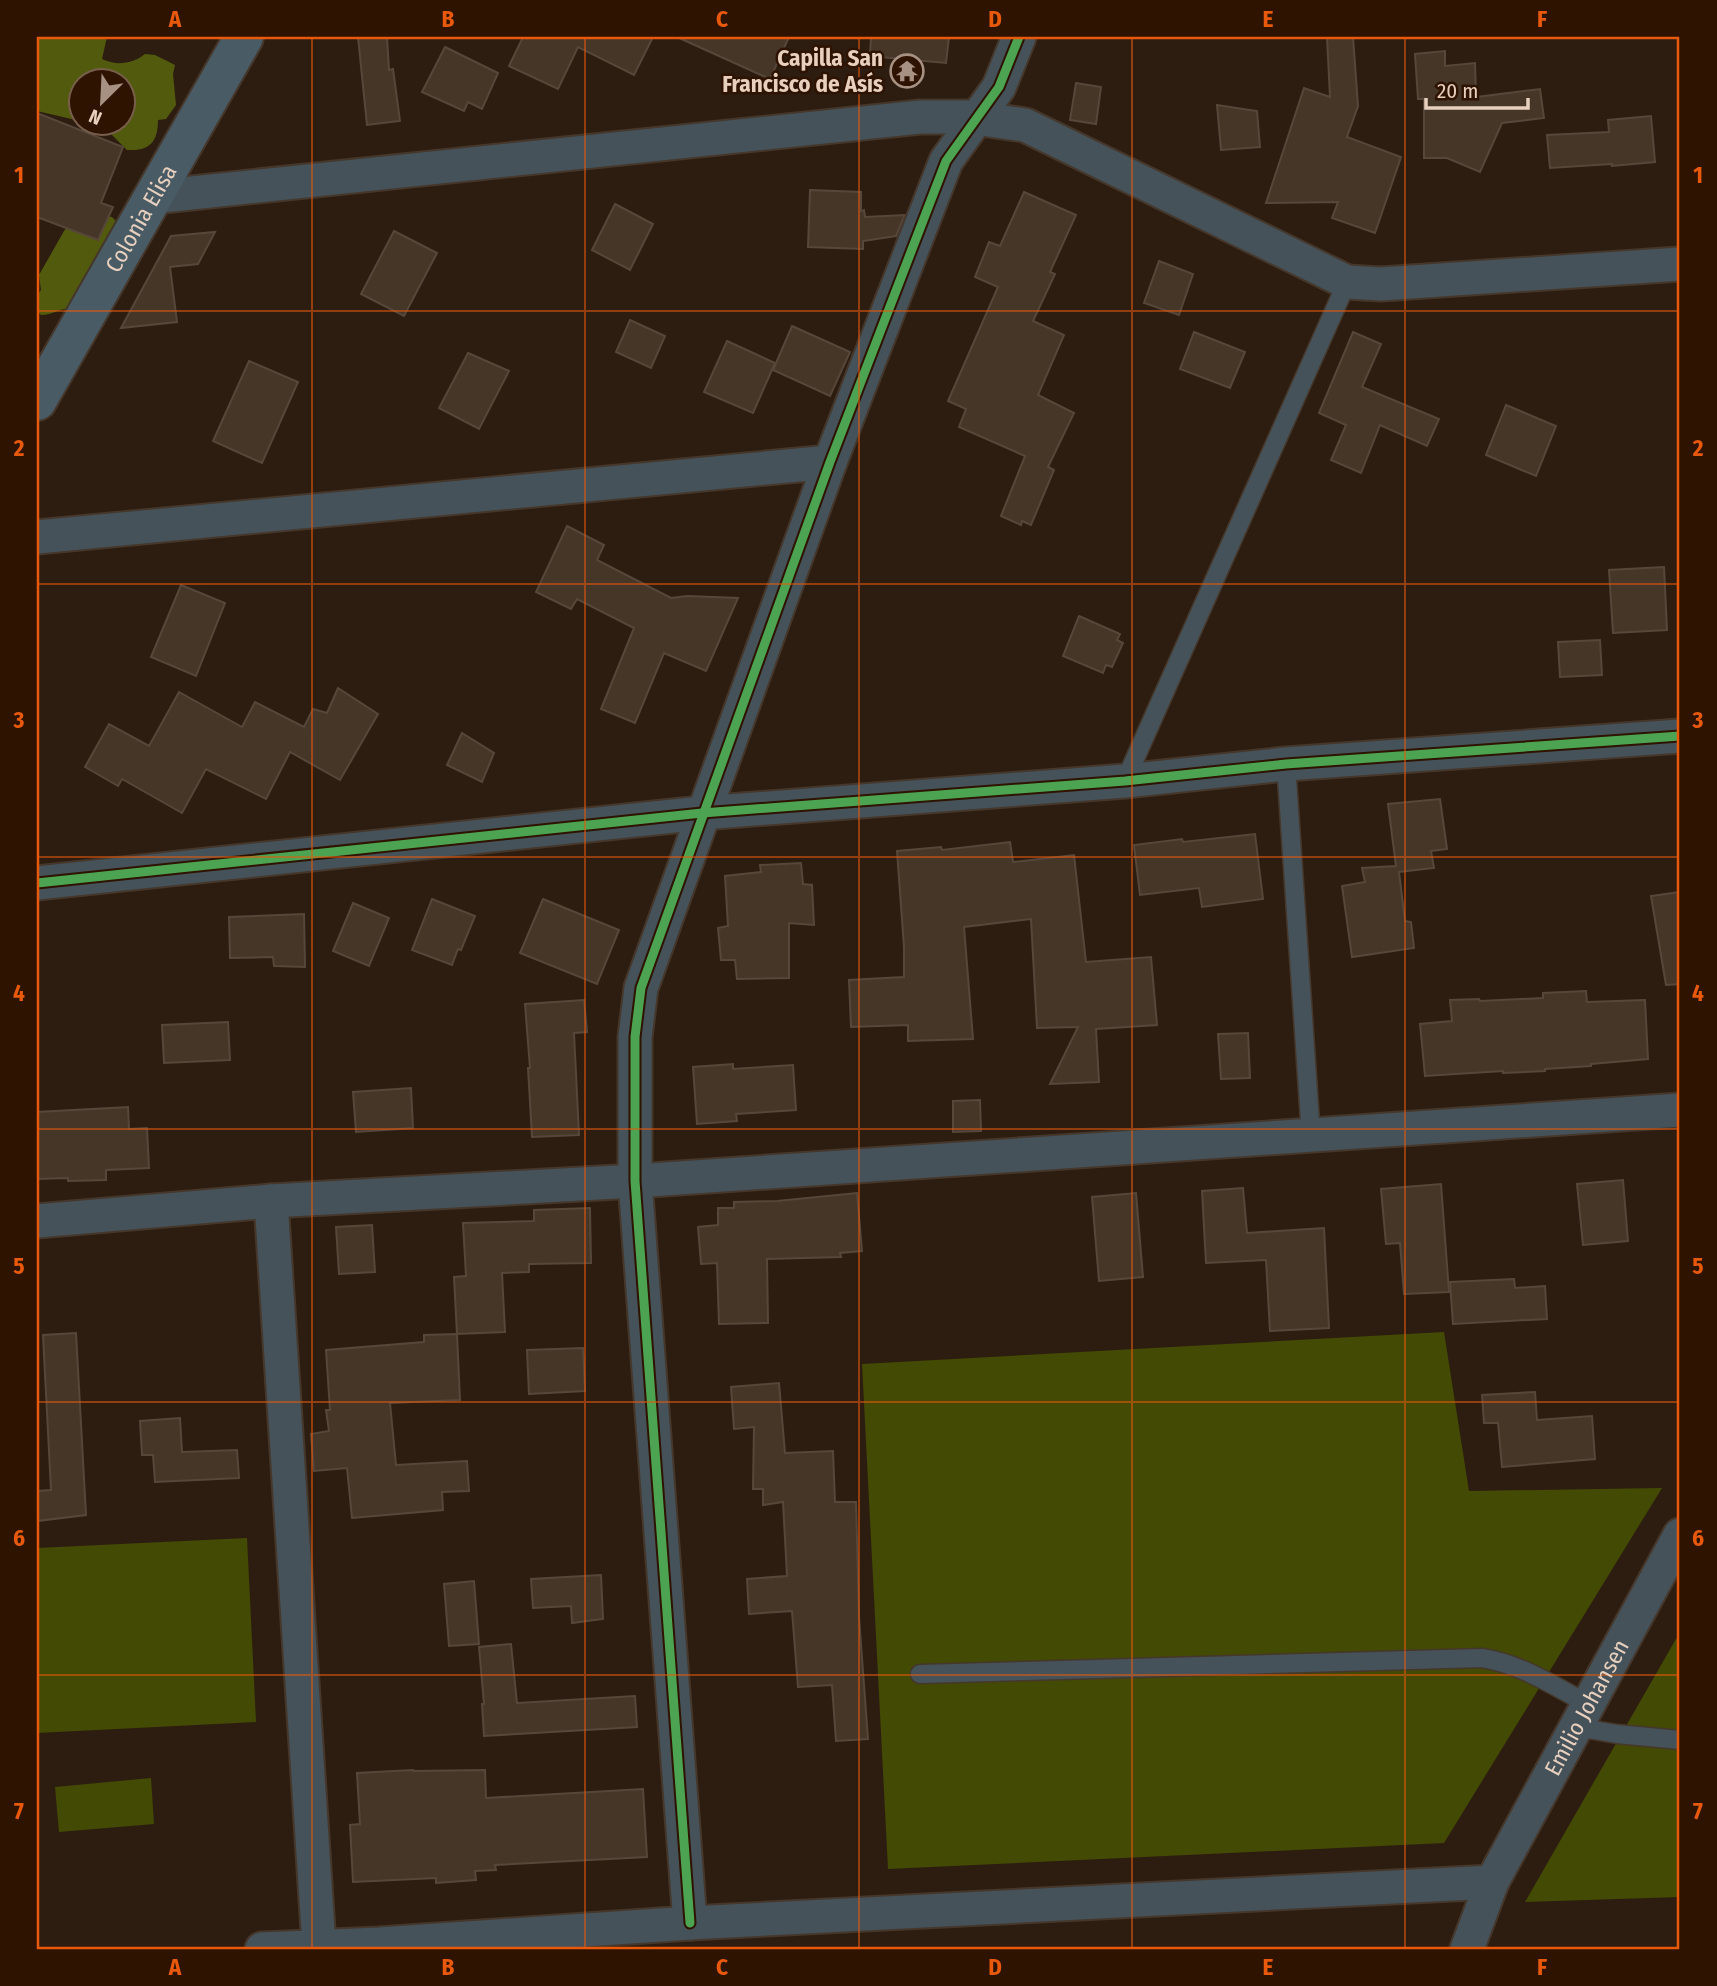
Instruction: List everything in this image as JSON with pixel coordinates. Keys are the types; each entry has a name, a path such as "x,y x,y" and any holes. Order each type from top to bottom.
{"street":[{"name":"Colonia Elisa","path":"37,401 244,37"},
{"path":"690,1923 635,1181 635,1037 640,988 830,462 946,161 999,87 1019,37"},
{"path":"153,197 920,117 977,118 1025,125 1347,282 1381,284 1680,264"},
{"path":"37,537 830,462"},
{"path":"37,883 702,813 1125,781 1286,764 1680,736"},
{"path":"37,1221 271,1201 635,1181 1680,1110"},
{"path":"271,1201 319,1946"},
{"name":"Emilio Johansen","path":"1467,1949 1492,1882 1582,1715 1675,1553"},
{"path":"262,1949 378,1947 690,1923 1492,1882"}],"lane":[{"path":"1125,781 1347,282"},
{"path":"1286,764 1311,1136"},
{"path":"920,1674 1482,1658 1502,1661 1522,1669 1582,1715 1617,1734 1680,1740"}],"green space":[{"path":"37,37 107,37 102,59 124,63 145,54 155,55 175,65 173,74 176,105 166,119 158,120 154,140 141,149 127,150 113,136 136,136 136,66 66,66 66,118 37,111"},
{"path":"101,215 112,217 122,227 73,309 41,315 37,311 37,296 41,290 39,275 64,231 70,224"},
{"path":"1444,1332 1469,1491 1662,1488 1444,1843 888,1869 862,1364"},
{"path":"247,1538 256,1722 37,1733 37,1548"},
{"path":"1680,1632 1680,1897 1525,1902"},
{"path":"151,1778 154,1824 59,1832 55,1787"}],"building":[{"path":"358,37 387,37 389,70 393,69 400,121 367,125"},
{"path":"523,37 653,37 634,75 578,47 558,89 509,66"},
{"path":"677,37 789,37 770,79"},
{"path":"871,37 949,37 946,63 870,56"},
{"path":"1327,37 1353,37 1358,106 1347,137 1401,157 1375,233 1332,218 1338,202 1266,203 1304,88 1330,97"},
{"path":"445,47 498,73 482,109 468,102 464,111 422,92"},
{"path":"1445,51 1445,66 1475,63 1476,97 1540,89 1544,118 1502,123 1480,172 1447,158 1424,158 1424,99 1418,99 1415,54"},
{"path":"1076,83 1101,87 1096,124 1070,120"},
{"path":"1217,105 1257,111 1260,147 1221,150"},
{"path":"37,113 66,124 66,136 95,136 123,147 101,203 113,207 98,240 37,217"},
{"path":"1651,116 1655,162 1550,168 1547,135 1609,132 1608,120"},
{"path":"810,190 861,192 861,211 864,210 865,217 905,215 896,236 863,241 863,249 808,247"},
{"path":"1024,192 1076,215 1050,272 1055,274 1033,321 1064,335 1038,395 1074,413 1048,467 1054,470 1031,525 1022,521 1021,525 1001,516 1025,456 959,427 966,409 948,401 998,287 975,277 989,242 1000,246"},
{"path":"615,204 653,224 630,270 592,250"},
{"path":"394,231 437,253 404,316 361,294"},
{"path":"215,232 198,264 170,267 177,322 121,328 171,236"},
{"path":"1159,261 1193,274 1179,315 1144,303"},
{"path":"630,320 665,336 651,368 616,352"},
{"path":"792,326 850,352 830,396 773,370"},
{"path":"1194,332 1245,352 1230,388 1180,369"},
{"path":"1353,332 1381,344 1362,387 1439,419 1427,446 1380,425 1361,473 1331,460 1346,425 1319,413"},
{"path":"727,341 775,363 753,413 704,392"},
{"path":"468,353 509,371 479,429 439,408"},
{"path":"249,361 298,382 262,463 213,441"},
{"path":"1506,405 1556,426 1536,476 1486,455"},
{"path":"567,526 604,545 597,560 671,598 738,598 706,671 664,653 635,723 601,709 634,628 577,599 571,609 536,592"},
{"path":"1664,567 1667,630 1613,633 1609,570"},
{"path":"181,585 225,603 196,676 151,657"},
{"path":"1079,616 1120,634 1117,640 1123,643 1112,667 1106,665 1103,673 1063,656"},
{"path":"1600,640 1602,675 1560,677 1558,642"},
{"path":"338,688 378,714 340,780 290,752 266,799 206,769 182,813 122,779 118,786 85,767 109,724 149,746 179,692 242,727 255,702 304,727 313,709 327,713"},
{"path":"462,733 494,753 482,782 447,765"},
{"path":"1440,799 1447,849 1431,851 1434,868 1399,872 1405,921 1411,922 1414,948 1352,957 1342,886 1365,882 1362,868 1396,866 1388,804"},
{"path":"1255,834 1263,899 1202,907 1199,888 1140,895 1134,845"},
{"path":"1010,842 1013,862 1074,855 1086,962 1151,957 1157,1025 1096,1029 1099,1082 1050,1084 1078,1027 1037,1028 1031,919 964,927 973,1039 908,1041 908,1025 851,1027 849,980 904,977 897,851 941,847 942,850"},
{"path":"801,863 803,884 812,885 814,925 789,923 789,978 737,979 735,960 721,960 718,928 728,926 725,876 761,872 760,865"},
{"path":"1680,892 1680,984 1666,985 1651,896"},
{"path":"432,899 475,916 452,965 412,950"},
{"path":"543,899 619,930 597,984 520,953"},
{"path":"353,903 389,918 369,966 333,951"},
{"path":"304,914 305,967 274,966 273,957 230,958 229,917"},
{"path":"1586,991 1587,1002 1645,1000 1648,1059 1545,1071 1425,1076 1420,1024 1452,1021 1450,1000 1543,998 1543,993"},
{"path":"584,1000 587,1032 574,1033 579,1135 532,1137 525,1004"},
{"path":"228,1022 230,1060 164,1063 162,1025"},
{"path":"1248,1033 1250,1078 1221,1079 1218,1034"},
{"path":"733,1064 733,1069 793,1065 796,1110 736,1114 737,1121 697,1124 693,1067"},
{"path":"411,1088 413,1128 356,1132 353,1092"},
{"path":"980,1100 981,1131 953,1132 953,1101"},
{"path":"128,1107 129,1129 147,1128 149,1168 106,1170 106,1180 37,1179 37,1112"},
{"path":"1623,1180 1628,1241 1583,1245 1577,1184"},
{"path":"1441,1184 1449,1292 1404,1294 1400,1243 1386,1244 1381,1189"},
{"path":"1243,1188 1247,1233 1324,1228 1329,1328 1270,1331 1266,1260 1206,1263 1202,1191"},
{"path":"857,1193 862,1251 840,1253 841,1257 767,1259 768,1323 719,1324 717,1263 701,1264 698,1227 718,1225 718,1208 734,1208 734,1202 777,1201"},
{"path":"1136,1193 1143,1277 1099,1281 1092,1197"},
{"path":"590,1208 591,1263 529,1264 529,1272 502,1273 505,1332 457,1334 454,1277 466,1276 463,1223 534,1221 534,1210"},
{"path":"372,1225 375,1272 339,1274 336,1227"},
{"path":"1514,1279 1515,1288 1545,1286 1547,1319 1453,1324 1450,1282"},
{"path":"76,1333 86,1515 37,1521 37,1491 51,1490 43,1335"},
{"path":"457,1334 460,1400 390,1403 396,1465 467,1461 469,1491 442,1492 443,1510 352,1518 347,1468 314,1471 311,1434 329,1431 326,1410 330,1410 326,1350 424,1342 424,1335"},
{"path":"583,1348 585,1391 529,1394 527,1350"},
{"path":"779,1383 785,1453 833,1451 835,1502 856,1502 859,1617 868,1739 836,1741 832,1685 798,1687 792,1611 749,1614 747,1579 787,1576 783,1502 763,1505 763,1489 753,1489 754,1427 734,1429 731,1387"},
{"path":"1535,1392 1537,1420 1592,1416 1595,1459 1502,1467 1498,1423 1484,1423 1482,1395"},
{"path":"180,1418 182,1452 237,1450 239,1478 155,1482 153,1455 142,1455 140,1421"},
{"path":"601,1575 603,1619 572,1623 571,1606 533,1608 531,1579"},
{"path":"474,1581 479,1644 449,1646 444,1584"},
{"path":"511,1644 517,1703 635,1696 637,1727 484,1736 479,1647"},
{"path":"485,1770 486,1798 643,1789 647,1857 495,1865 496,1870 475,1871 476,1880 436,1883 436,1878 353,1882 350,1825 360,1824 357,1773"}],"cycle path":[{"path":"690,1923 635,1181 635,1037 641,988 830,462 946,161 999,87 1019,37"},
{"path":"37,883 702,813 1125,781 1286,764 1680,736"}],"place":[{"name":"Capilla San Francisco de Asís","path":"907,71"}]}
